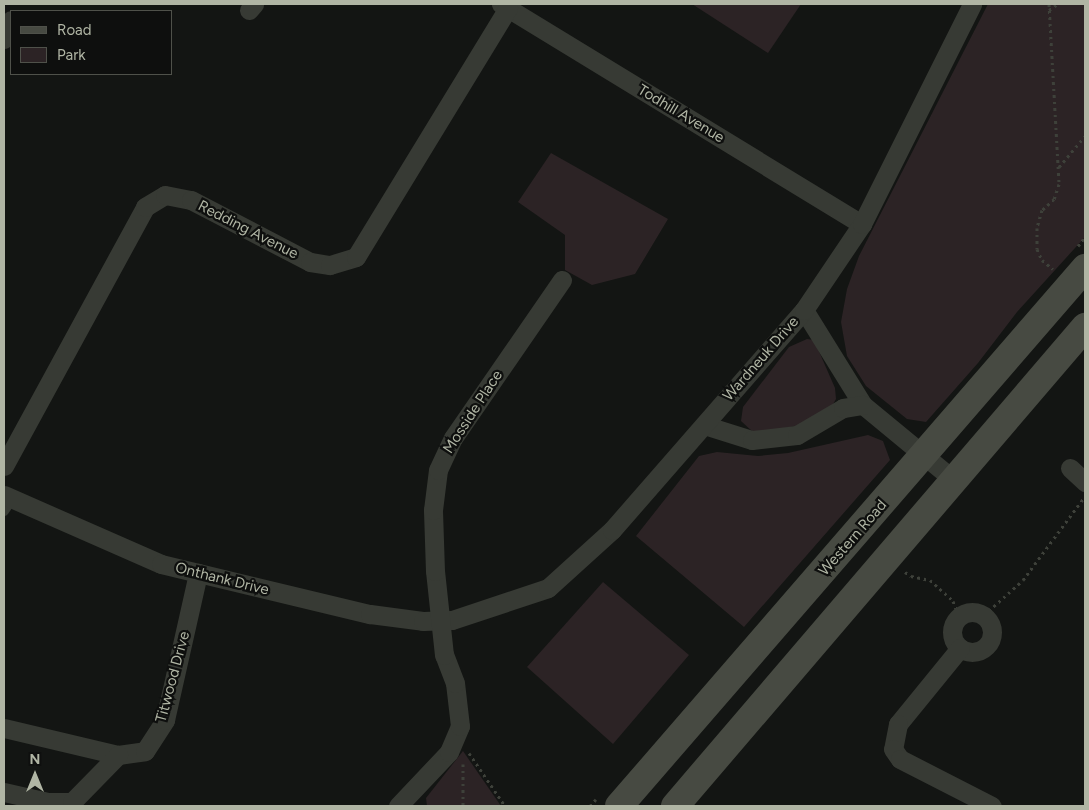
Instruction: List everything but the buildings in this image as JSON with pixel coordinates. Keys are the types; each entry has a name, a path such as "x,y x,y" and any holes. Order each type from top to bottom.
{"main road":[{"name":"Western Road","path":"619,806 1085,268"},
{"path":"676,806 886,557 1085,327"},
{"path":"708,704 741,729"}],"street":[{"name":"Wardneuk Drive","path":"446,620 548,588 612,530 804,310 862,224 972,4"},
{"name":"Todhill Avenue","path":"504,6 862,224"},
{"name":"Redding Avenue","path":"4,466 145,207 165,196 191,200 310,262 330,265 356,257 504,6"},
{"path":"4,40 10,23"},
{"name":"Mosside Place","path":"446,620 435,571 433,510 438,470 453,438 562,280"},
{"path":"804,310 863,405 954,480"},
{"path":"704,424 752,440 797,435 843,408 863,405"},
{"path":"1070,468 1085,482"},
{"name":"Onthank Drive","path":"6,502 161,564 370,614 446,620"},
{"name":"Titwood Drive","path":"4,728 118,755 146,751 165,720 198,573"},
{"path":"976,612 984,614 993,628 989,644 975,653 960,648 952,635 953,624 959,616 976,612"},
{"path":"398,806 450,752 460,726 455,683 444,655 446,620"},
{"path":"960,648 898,724 892,742 895,756 992,806"},
{"path":"4,792 48,802 72,802 118,755"}],"path":[{"path":"1049,4 1059,168 1054,199 1042,210 1037,228 1037,248 1042,260 1055,272"},
{"path":"1049,10 1058,4"},
{"path":"1059,168 1085,136"},
{"path":"984,614 1023,580 1085,497"},
{"path":"886,557 911,576 930,580 953,601 959,616"},
{"path":"453,742 463,759 463,806"},
{"path":"453,742 465,747 506,806"}],"green space":[{"path":"692,4 801,4 768,53"},
{"path":"988,4 1085,4 1085,237 1017,312 978,363 926,422 907,419 866,386 847,356 841,322 847,289 859,256"},
{"path":"551,153 668,219 635,274 592,285 565,270 565,235 518,202"},
{"path":"807,339 814,340 835,388 836,399 828,413 815,423 754,433 741,421 743,407 789,347"},
{"path":"868,435 883,441 890,460 744,627 636,536 699,456 717,452 758,456 788,453"},
{"path":"603,582 689,655 613,744 527,667"},
{"path":"463,751 501,806 427,806 426,798"}]}
